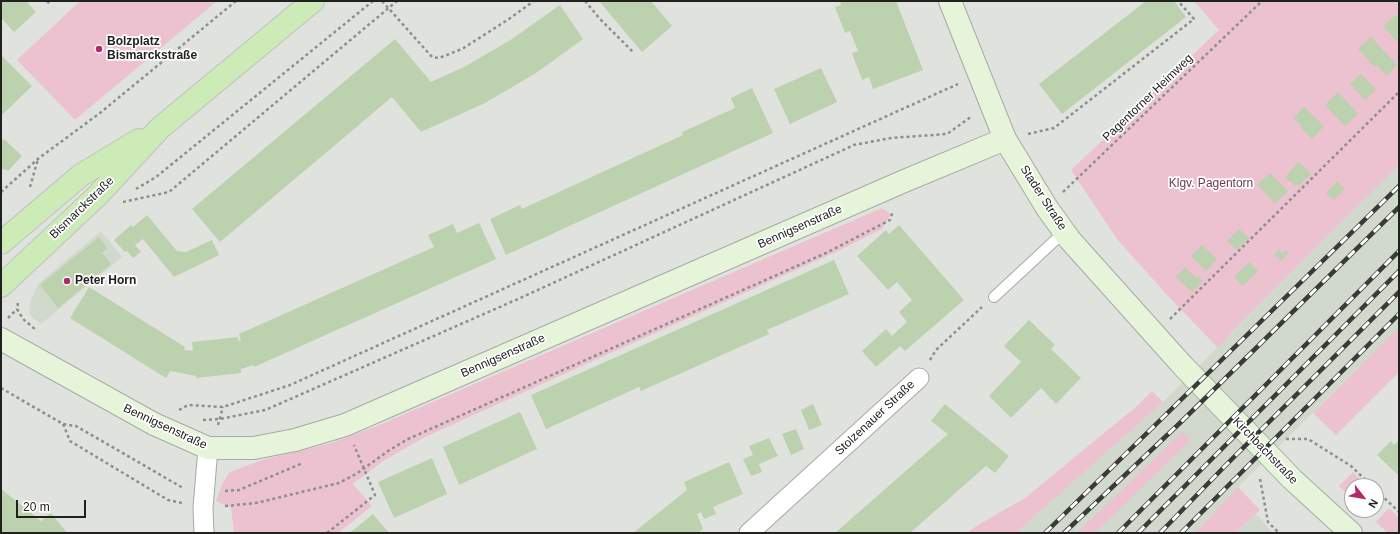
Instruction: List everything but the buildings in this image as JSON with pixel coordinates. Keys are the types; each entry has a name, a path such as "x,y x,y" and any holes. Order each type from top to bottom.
{"main road":[{"name":"Bismarckstraße","path":"1,286 98,195 160,128 312,1"},
{"name":"Bismarckstraße","path":"1,243 81,175 160,128"}],"street":[{"name":"Stader Straße","path":"950,1 1005,139 1047,208 1064,232 1183,366"},
{"name":"Bennigsenstraße","path":"1,339 154,424 208,448 254,448 295,440 345,425 902,182 1005,139"},
{"name":"Kirchbachstraße","path":"1183,366 1292,479 1351,533"},
{"name":"Stolzenauer Straße","path":"749,533 919,378"},
{"path":"204,533 203,508 208,448"}],"lane":[{"path":"994,297 1064,232"}],"path":[{"path":"1,192 38,158 100,113 236,1"},
{"path":"131,193 156,176 373,1"},
{"path":"382,1 432,57 439,58 462,49 534,1"},
{"path":"125,197 119,202 169,192 397,1"},
{"path":"585,1 600,19 634,53"},
{"path":"1054,128 1194,19 1178,1"},
{"name":"Pagentorner Heimweg","path":"1047,208 1262,1"},
{"path":"181,415 177,412 188,404 223,406 290,385 979,75"},
{"path":"1154,334 1399,92"},
{"path":"199,420 220,419 265,410 518,299 854,145 891,138 947,134 972,116 991,105"},
{"path":"25,191 31,186 38,158"},
{"name":"Stolzenauer Straße","path":"919,378 936,350 994,297"},
{"path":"1,388 63,424"},
{"path":"220,419 223,406"},
{"path":"327,533 375,495 345,425"},
{"path":"1252,438 1308,439 1352,466 1364,478"},
{"path":"1259,476 1268,522 1279,533"},
{"path":"1384,498 1399,512"}],"shaded area":[{"path":"1399,165 1399,327 1238,487 1195,533 1016,533 1163,402"},
{"path":"101,231 122,257 41,324 35,320 29,313 30,303 38,284"},
{"path":"1256,514 1273,533 1236,533"}],"green space":[{"path":"80,1 217,1 75,120 17,60"},
{"name":"Klgv. Pagentorn","path":"1194,1 1399,1 1399,165 1232,332 1218,348 1167,295 1117,239 1071,170 1219,30"},
{"path":"882,208 891,214 882,229 836,252 423,438 383,461 353,484 372,506 338,533 234,533 231,508 216,501 223,482 230,472 262,460 328,444 377,426"},
{"path":"1399,327 1399,372 1336,435 1313,413"},
{"path":"1152,391 1163,402 1016,533 967,533 1025,498 1137,406"},
{"path":"1182,432 1191,440 1095,533 1077,533"},
{"path":"1353,472 1359,478 1347,478"},
{"path":"1344,481 1344,491 1339,486"},
{"path":"1238,487 1260,510 1236,533 1195,533"},
{"path":"1389,508 1399,518 1399,533 1388,533 1376,522 1380,518 1384,518 1384,513"}],"railway":[{"path":"1045,533 1399,186"},
{"path":"1064,533 1182,421 1399,207"},
{"path":"1118,533 1399,251"},
{"path":"1138,533 1399,271"},
{"path":"1160,533 1399,292"},
{"path":"1181,533 1399,314"}],"place":[{"name":"Bolzplatz Bismarckstraße","path":"99,49"},
{"name":"Peter Horn","path":"67,281"}]}
